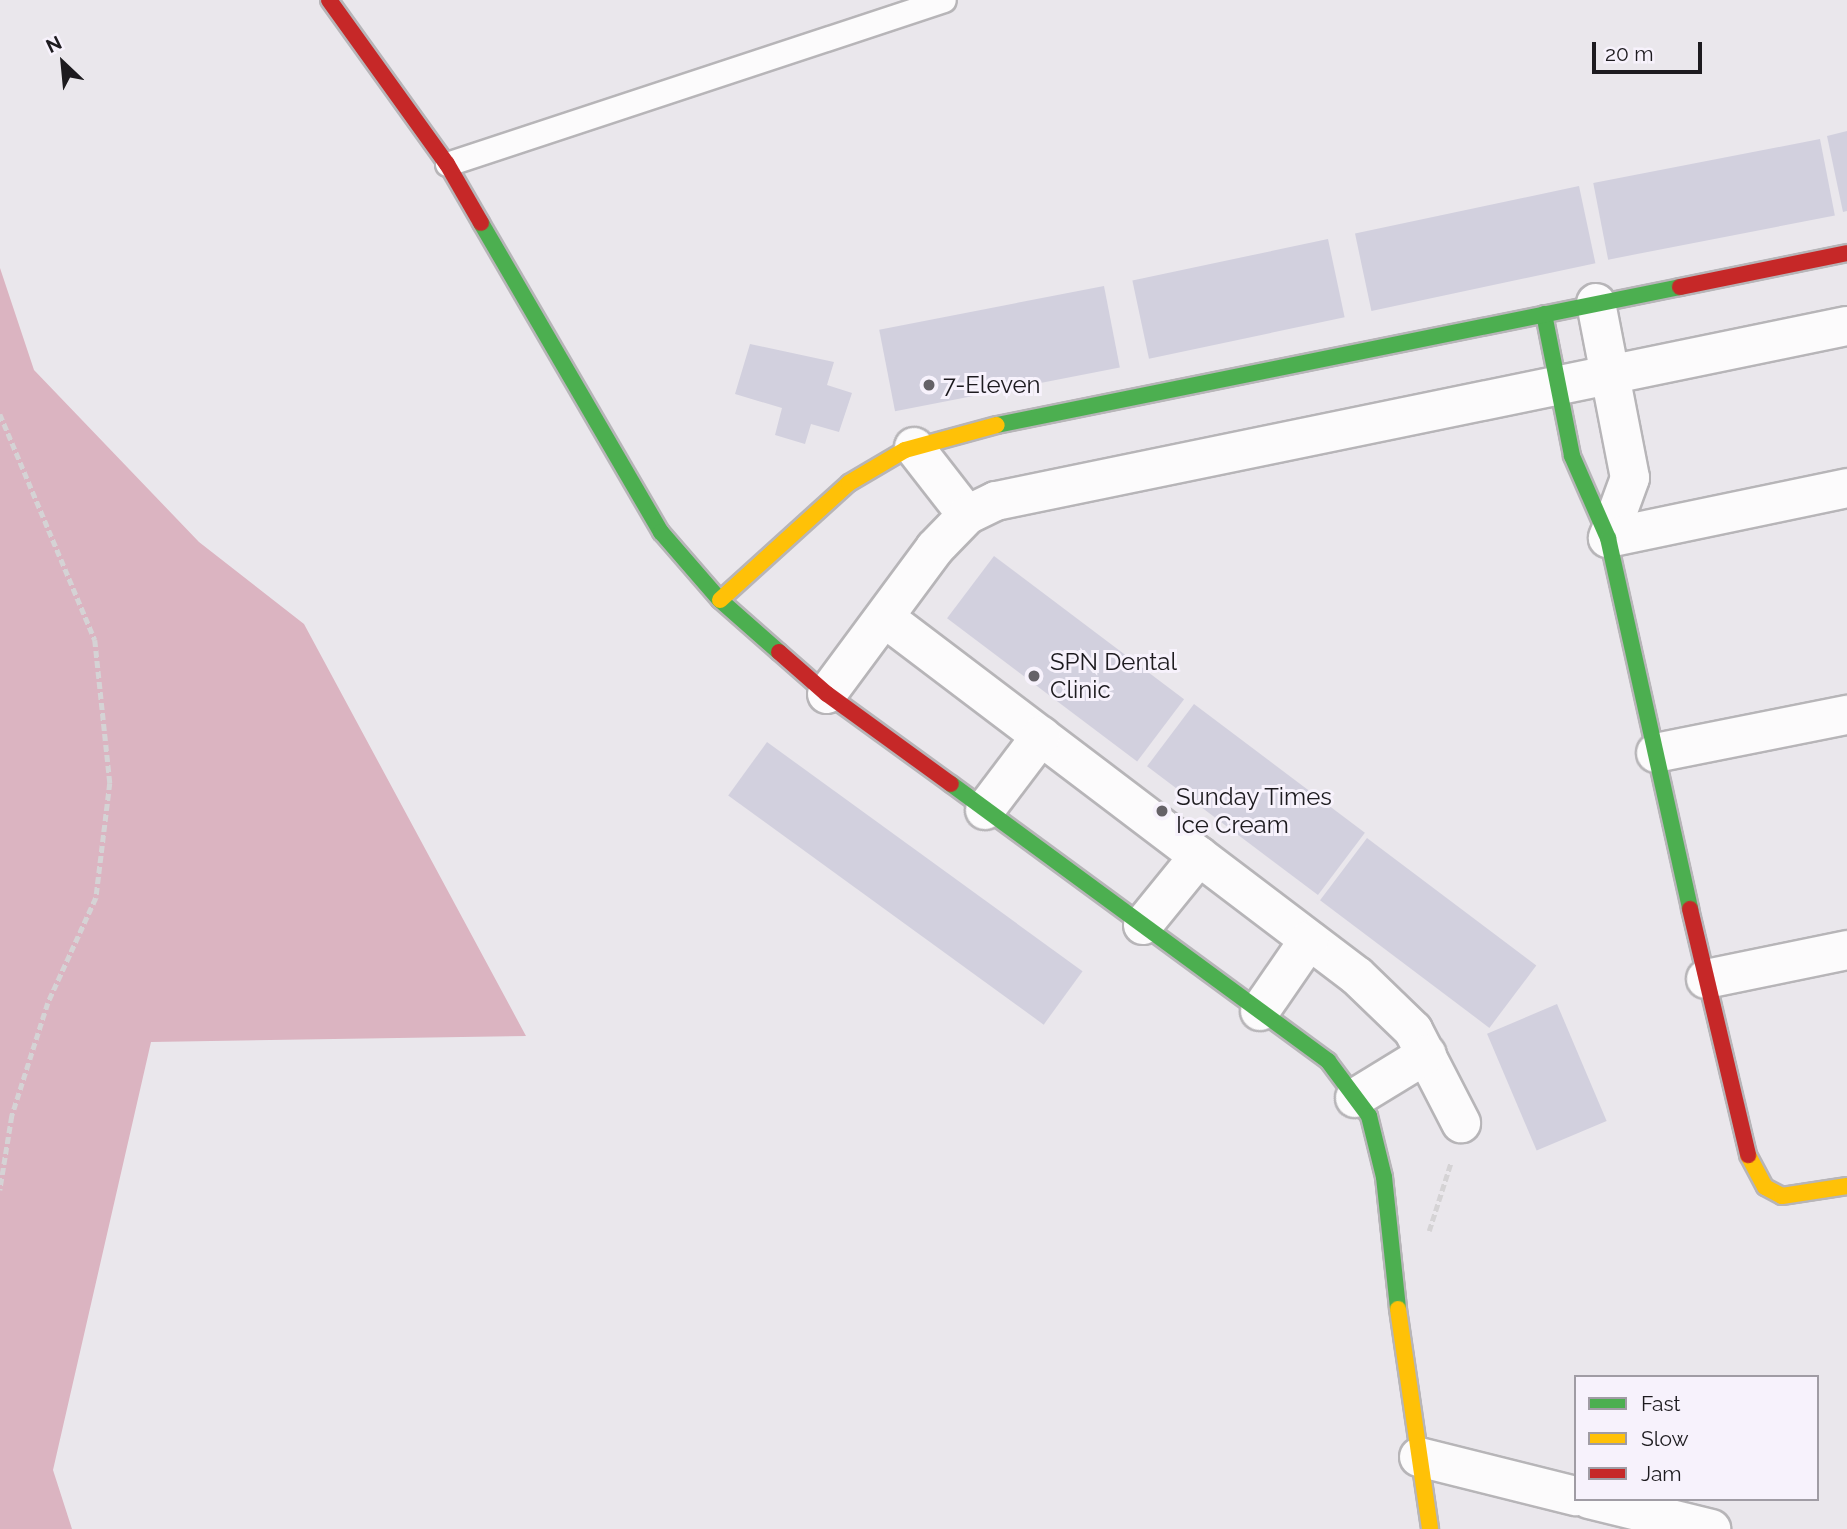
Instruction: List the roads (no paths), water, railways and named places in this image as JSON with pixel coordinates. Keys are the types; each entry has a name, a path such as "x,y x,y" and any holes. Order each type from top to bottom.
{"street":[{"path":"328,0 447,164 626,478 661,532 720,600 827,694 1328,1061 1369,1116 1384,1177 1391,1253 1430,1529"},
{"path":"720,600 849,483 914,447 947,435 1847,253"},
{"path":"1596,303 1613,377 1630,478 1608,538"},
{"path":"1544,314 1572,456 1608,538 1740,1133 1754,1173 1765,1187 1782,1196 1847,1186"},
{"path":"827,694 935,548 967,515 1026,492 1559,388 1847,326"},
{"path":"914,447 967,515"},
{"path":"1608,538 1847,488"},
{"path":"885,618 1357,976 1404,1021 1426,1054 1461,1123"},
{"path":"1656,753 1847,715"},
{"path":"985,810 1041,736"},
{"path":"1143,925 1199,856"},
{"path":"1260,1011 1309,940"},
{"path":"1706,979 1847,950"},
{"path":"1356,1098 1426,1054"},
{"path":"1419,1457 1574,1496"},
{"path":"1597,1501 1710,1529"}],"lane":[{"path":"447,164 944,0"}],"place":[{"name":"7-Eleven","path":"929,385"},
{"name":"SPN Dental Clinic","path":"1034,676"},
{"name":"Sunday Times Ice Cream","path":"1162,811"}]}
